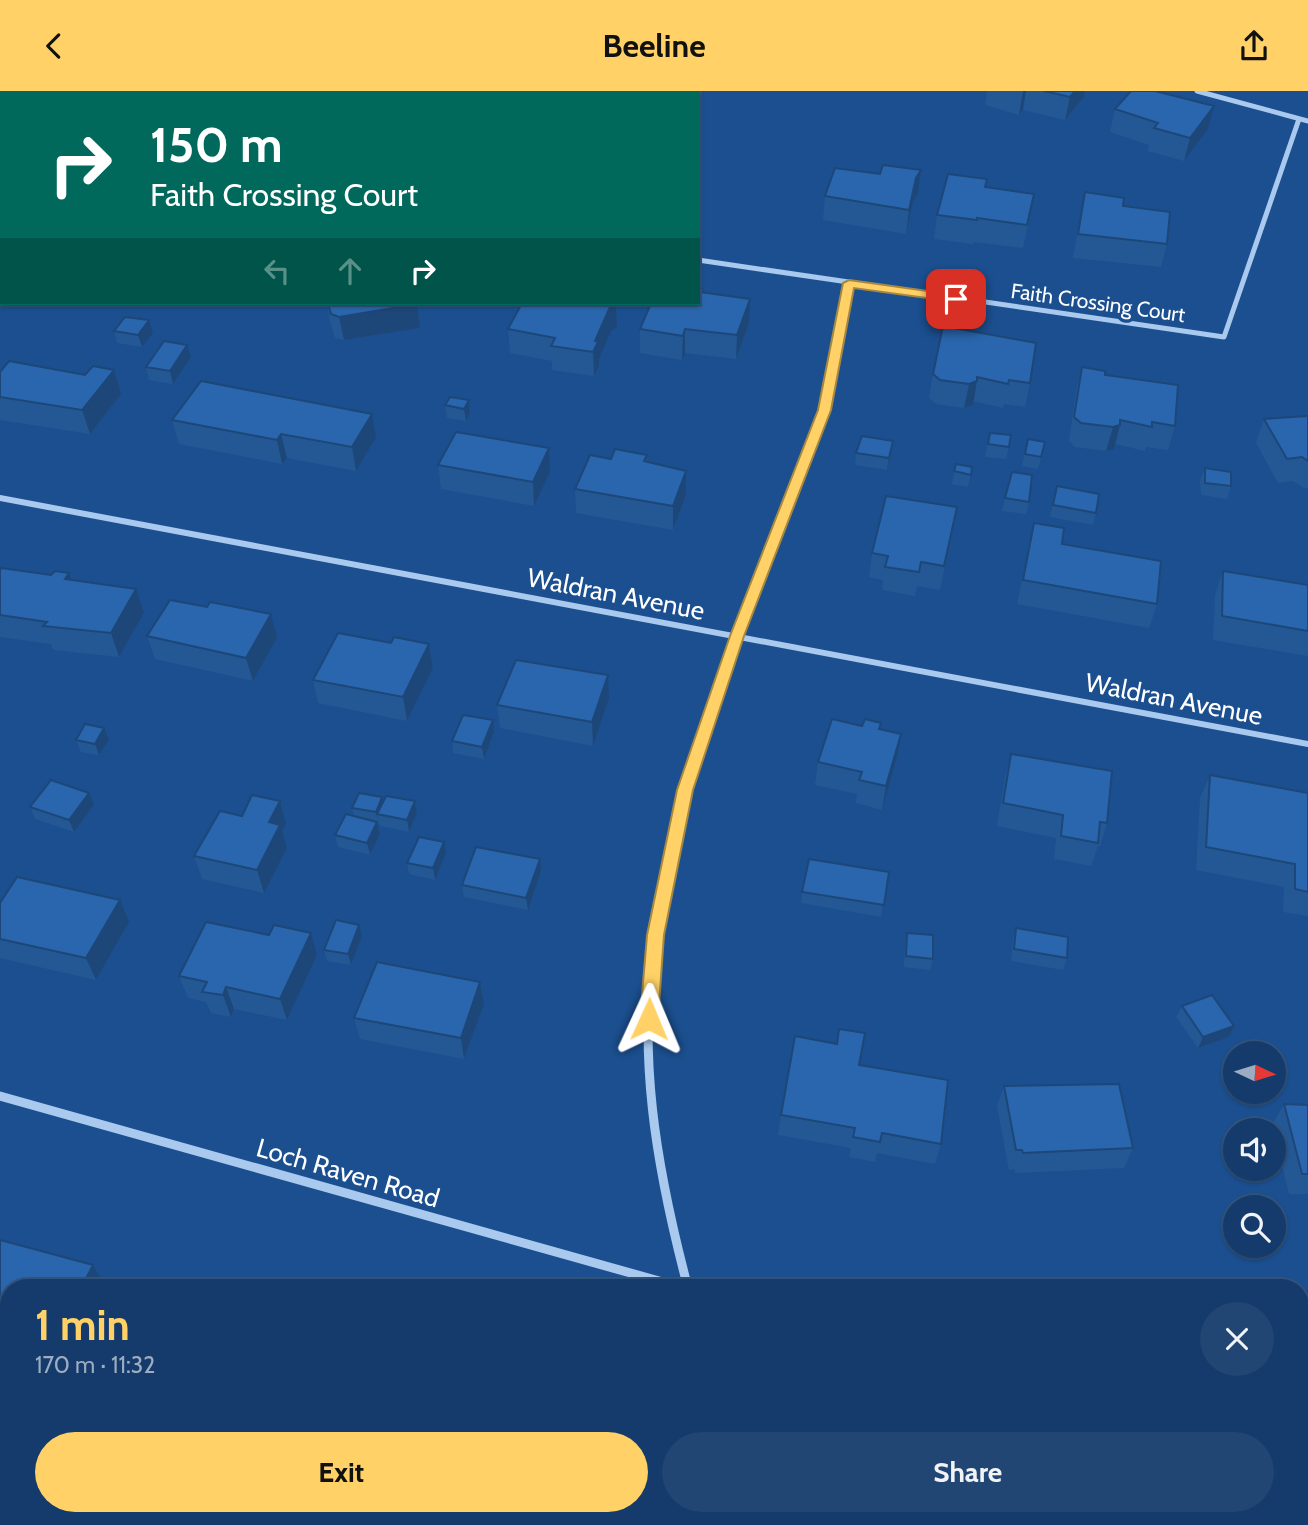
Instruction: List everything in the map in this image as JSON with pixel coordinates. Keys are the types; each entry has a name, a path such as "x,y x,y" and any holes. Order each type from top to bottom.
{"street":[{"path":"1197,91 1308,121"},
{"name":"Faith Crossing Court","path":"700,260 1224,337 1299,119"},
{"path":"684,1279 667,1209 653,1132 650,979 656,935 685,790 737,636 824,410 849,283"},
{"name":"Waldran Avenue","path":"0,498 1308,744"},
{"name":"Loch Raven Road","path":"0,1096 654,1279"}],"building":[{"path":"1044,91 1075,91 1070,97"},
{"path":"1131,91 1155,91 1214,106 1190,138 1154,128 1158,123 1115,109"},
{"path":"883,165 921,170 916,178 909,210 825,196 835,168 880,174"},
{"path":"948,174 987,179 985,187 1034,194 1027,225 937,215"},
{"path":"1085,192 1124,198 1123,206 1170,212 1167,244 1078,234"},
{"path":"700,292 750,299 737,335 685,329 683,336 640,329 650,305 700,305"},
{"path":"329,305 411,305 339,317 331,314"},
{"path":"521,305 613,305 595,341 598,342 593,352 551,346 555,338 508,329"},
{"path":"125,317 149,320 138,335 114,331"},
{"path":"943,326 1036,343 1030,383 1009,380 1008,384 977,377 977,381 969,384 940,380 933,374"},
{"path":"164,341 187,345 170,371 146,367"},
{"path":"9,361 85,375 93,366 114,370 82,410 0,397 0,372"},
{"path":"1082,367 1105,371 1105,375 1178,385 1175,426 1152,422 1152,427 1120,420 1120,425 1113,427 1081,423 1074,417"},
{"path":"201,381 372,414 352,447 281,434 277,440 172,420"},
{"path":"450,397 469,400 464,409 445,405"},
{"path":"1308,416 1308,461 1302,457 1287,459 1264,419"},
{"path":"456,432 549,448 533,482 438,465"},
{"path":"990,433 1011,435 1009,447 988,444"},
{"path":"862,436 893,441 889,458 856,453"},
{"path":"1028,439 1045,442 1041,457 1025,454"},
{"path":"615,449 647,455 644,461 686,471 673,506 575,489 590,455 611,459"},
{"path":"956,464 972,467 971,475 954,471"},
{"path":"1205,468 1231,472 1231,486 1205,483"},
{"path":"1012,472 1032,475 1029,502 1005,498"},
{"path":"1057,486 1099,494 1096,513 1053,505"},
{"path":"886,496 957,507 944,566 921,562 919,572 885,567 888,556 872,553"},
{"path":"1034,523 1064,528 1062,544 1161,561 1157,604 1023,580"},
{"path":"1,568 51,575 55,571 69,573 65,579 136,589 111,633 43,626 47,622 0,615"},
{"path":"1223,571 1308,585 1308,631 1222,616"},
{"path":"170,600 207,607 210,602 271,614 246,658 147,636"},
{"path":"338,633 391,643 394,637 429,644 403,697 313,680"},
{"path":"516,660 608,675 592,722 497,705"},
{"path":"463,715 493,720 482,747 452,741"},
{"path":"832,719 862,726 865,719 881,723 879,729 901,734 886,786 859,780 862,772 818,762"},
{"path":"85,724 104,728 95,744 76,740"},
{"path":"1011,754 1112,771 1107,823 1100,822 1098,843 1061,836 1063,815 1003,803"},
{"path":"1210,775 1308,793 1308,892 1295,889 1295,864 1206,847"},
{"path":"51,780 89,793 69,820 30,807"},
{"path":"359,793 382,797 376,812 352,808"},
{"path":"252,795 280,801 269,822 280,825 257,870 194,856 220,811 242,816"},
{"path":"386,796 415,801 407,820 377,814"},
{"path":"346,814 377,822 367,843 335,835"},
{"path":"419,837 444,842 433,868 407,863"},
{"path":"476,847 540,859 526,898 462,885"},
{"path":"809,859 889,872 884,905 802,892"},
{"path":"17,877 120,900 86,958 0,939 0,903"},
{"path":"336,920 359,925 348,954 324,950"},
{"path":"206,922 269,935 274,925 311,933 280,999 226,987 223,995 202,992 207,982 179,976"},
{"path":"1016,928 1068,937 1067,958 1014,949"},
{"path":"907,933 933,935 933,959 906,956"},
{"path":"377,962 480,982 461,1038 354,1018"},
{"path":"1212,995 1234,1026 1203,1037 1182,1006"},
{"path":"839,1029 865,1033 859,1065 948,1080 941,1144 882,1133 880,1142 853,1137 855,1128 781,1115 795,1036 837,1044"},
{"path":"1119,1084 1133,1148 1023,1153 1022,1150 1016,1150 1004,1086"},
{"path":"1284,1104 1308,1105 1308,1174 1302,1174"},
{"path":"0,1240 93,1265 86,1279 0,1279"}],"route":[{"path":"649,1019 650,979 656,935 685,790 737,636 824,410 849,283 956,299"}]}
